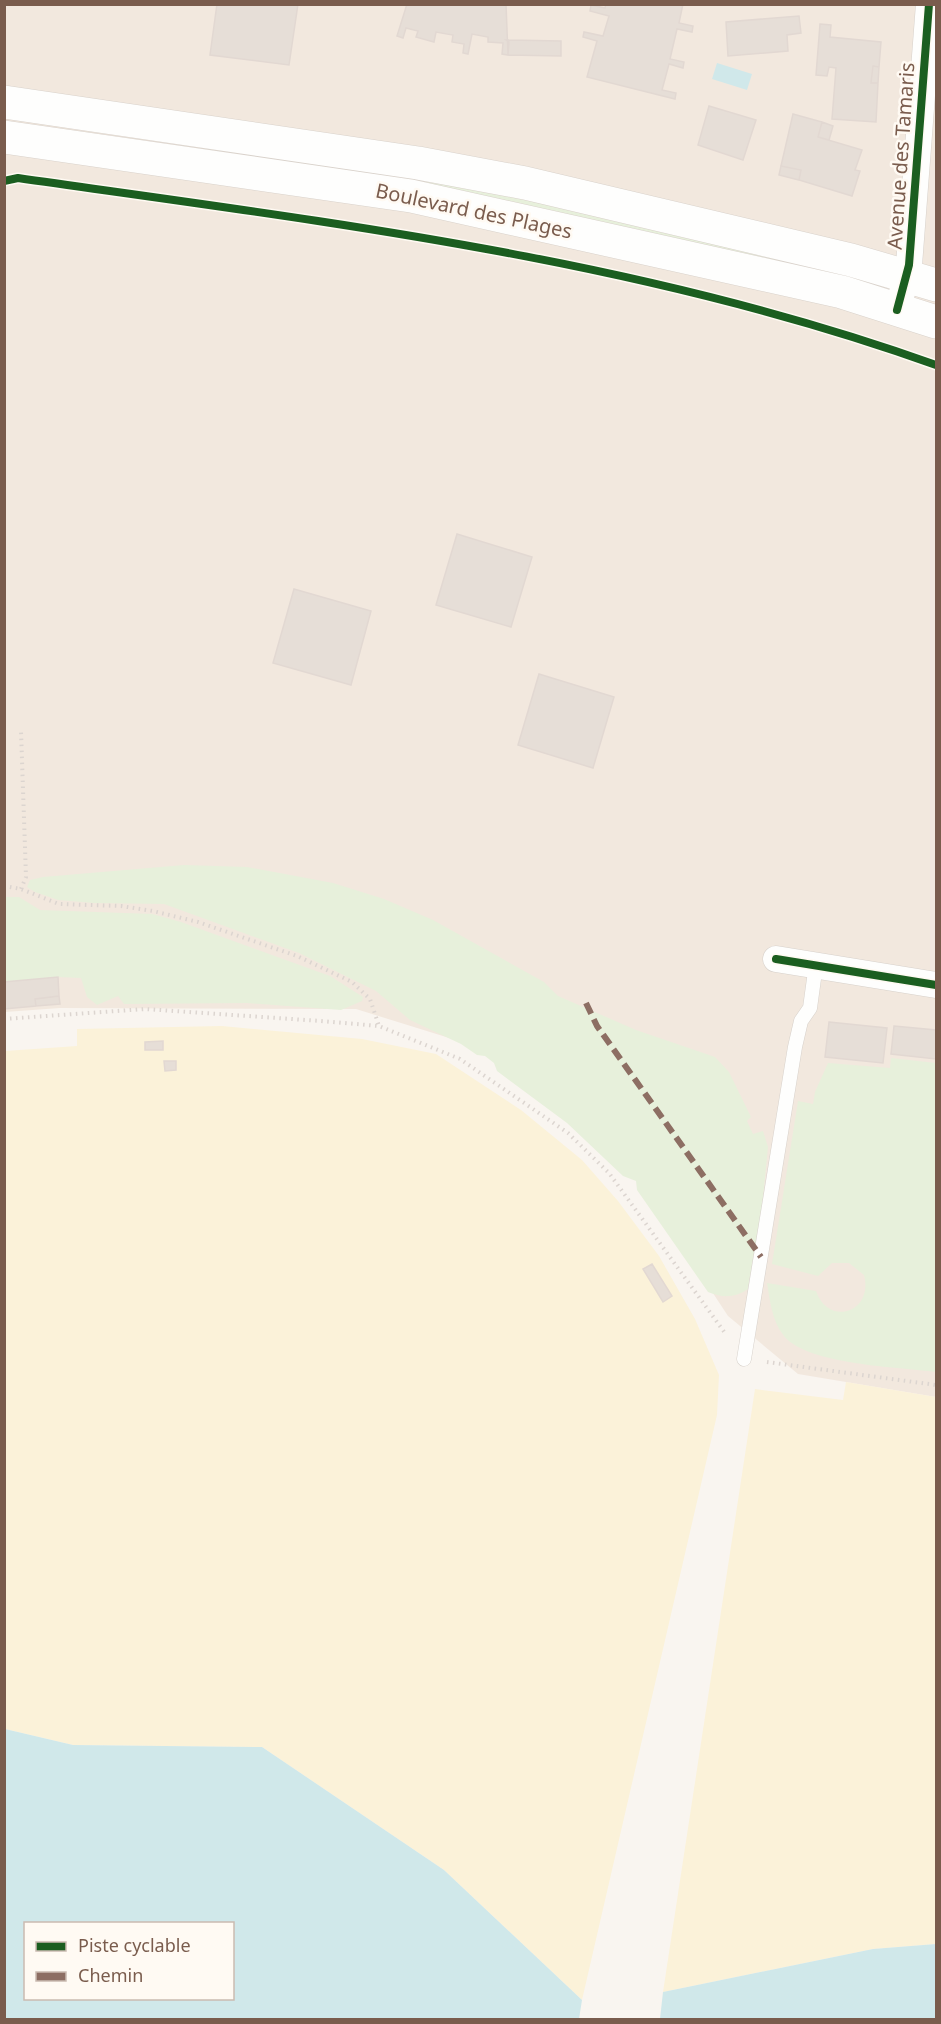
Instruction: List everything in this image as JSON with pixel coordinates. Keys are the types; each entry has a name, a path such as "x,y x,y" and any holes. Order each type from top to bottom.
{"main road":[{"name":"Boulevard des Plages","path":"4,102 418,163 525,183 921,280"},
{"name":"Boulevard des Plages","path":"4,137 411,195 842,292 936,322"}],"street":[{"name":"Avenue des Tamaris","path":"897,310 921,280 929,4"},
{"path":"776,959 936,986"}],"lane":[{"path":"744,1359 795,1047 801,1021 810,1008 816,964"}],"path":[{"path":"21,731 26,877 21,889"},
{"path":"4,886 21,889 59,904 121,906 153,911 198,922 297,956 352,982 370,999 379,1026"},
{"path":"4,1019 145,1009 379,1026 460,1059 568,1133 609,1173 744,1359 936,1385"}],"shaded area":[{"path":"5,5 936,5 936,1397 798,1374 728,1316 626,1161 475,1046 356,1009 60,1008 5,1012"}],"green space":[{"path":"426,174 843,267 839,282 424,189"},
{"path":"184,865 247,867 333,883 384,899 433,920 544,982 558,996 636,1030 715,1057 729,1072 751,1117 747,1121 753,1134 763,1131 768,1147 762,1208 748,1289 728,1296 708,1292 637,1190 636,1181 623,1176 567,1123 497,1071 494,1063 485,1056 477,1055 461,1044 410,1020 376,991 299,953 164,904 58,900 27,887 30,880 43,877"},
{"path":"4,897 19,897 40,910 152,914 181,922 330,976 363,997 362,1001 341,1010 247,1003 124,1004 118,996 97,1005 87,997 81,978 58,977 5,982"},
{"path":"891,1058 936,1063 936,1372 833,1359 796,1346 784,1336 777,1324 767,1283 816,1291 822,1302 830,1309 839,1312 848,1311 862,1299 865,1288 864,1275 849,1263 832,1263 818,1276 772,1264 798,1101 813,1104 815,1092 828,1063 890,1068"}],"sand":[{"path":"222,1026 362,1039 436,1054 521,1110 582,1160 618,1201 659,1256 695,1319 719,1375 717,1415 582,2000 444,1870 262,1747 73,1745 5,1729 5,1051 77,1046 77,1029"},
{"path":"846,1382 936,1397 936,1944 873,1949 663,1992 755,1389 843,1400"}],"water":[{"path":"717,63 752,74 747,90 712,79"},
{"path":"5,1729 73,1745 262,1747 444,1870 582,2000 579,2019 5,2019"},
{"path":"936,1944 936,2019 660,2019 663,1992 873,1949"}],"building":[{"path":"217,4 298,4 289,65 210,55"},
{"path":"407,4 506,4 508,55 502,54 503,43 488,42 488,37 472,34 468,54 463,53 464,44 452,42 453,35 436,32 434,42 416,37 418,31 406,28 403,38 397,36"},
{"path":"606,4 683,4 679,23 693,26 692,32 677,29 670,59 684,62 683,68 669,64 662,90 676,93 675,99 587,77 597,41 583,37 584,32 603,36 609,16 590,11 591,5 605,8"},
{"path":"799,16 801,33 787,35 788,51 728,56 726,22"},
{"path":"820,24 831,25 830,37 881,42 879,67 873,66 871,83 878,83 876,122 832,119 836,68 829,67 827,76 816,75"},
{"path":"506,40 561,41 561,56 508,55 509,42"},
{"path":"873,66 879,67 878,83 871,83"},
{"path":"709,106 756,120 743,160 698,145"},
{"path":"793,114 822,122 818,137 862,150 855,170 860,171 852,196 799,180 801,170 781,166"},
{"path":"822,122 833,126 829,140 818,137"},
{"path":"781,166 801,170 799,180 779,175"},
{"path":"457,534 532,557 511,627 436,605"},
{"path":"294,589 371,611 351,685 273,663"},
{"path":"539,674 614,697 593,768 518,745"},
{"path":"58,977 59,996 35,999 36,1006 4,1009 4,982"},
{"path":"59,996 60,1004 36,1006 35,999"},
{"path":"829,1022 887,1028 883,1063 825,1057"},
{"path":"894,1026 936,1030 936,1059 891,1054"},
{"path":"163,1041 163,1050 145,1050 145,1042"},
{"path":"164,1061 176,1061 176,1070 165,1071"},
{"path":"652,1264 672,1296 663,1302 643,1269"}],"marked path":[{"path":"586,1003 597,1026 761,1257"}],"cycle path":[{"path":"897,310 909,265 929,4"},
{"path":"4,181 18,178 250,211 482,248 712,297 825,328 936,365"},
{"path":"776,959 936,985"}]}
